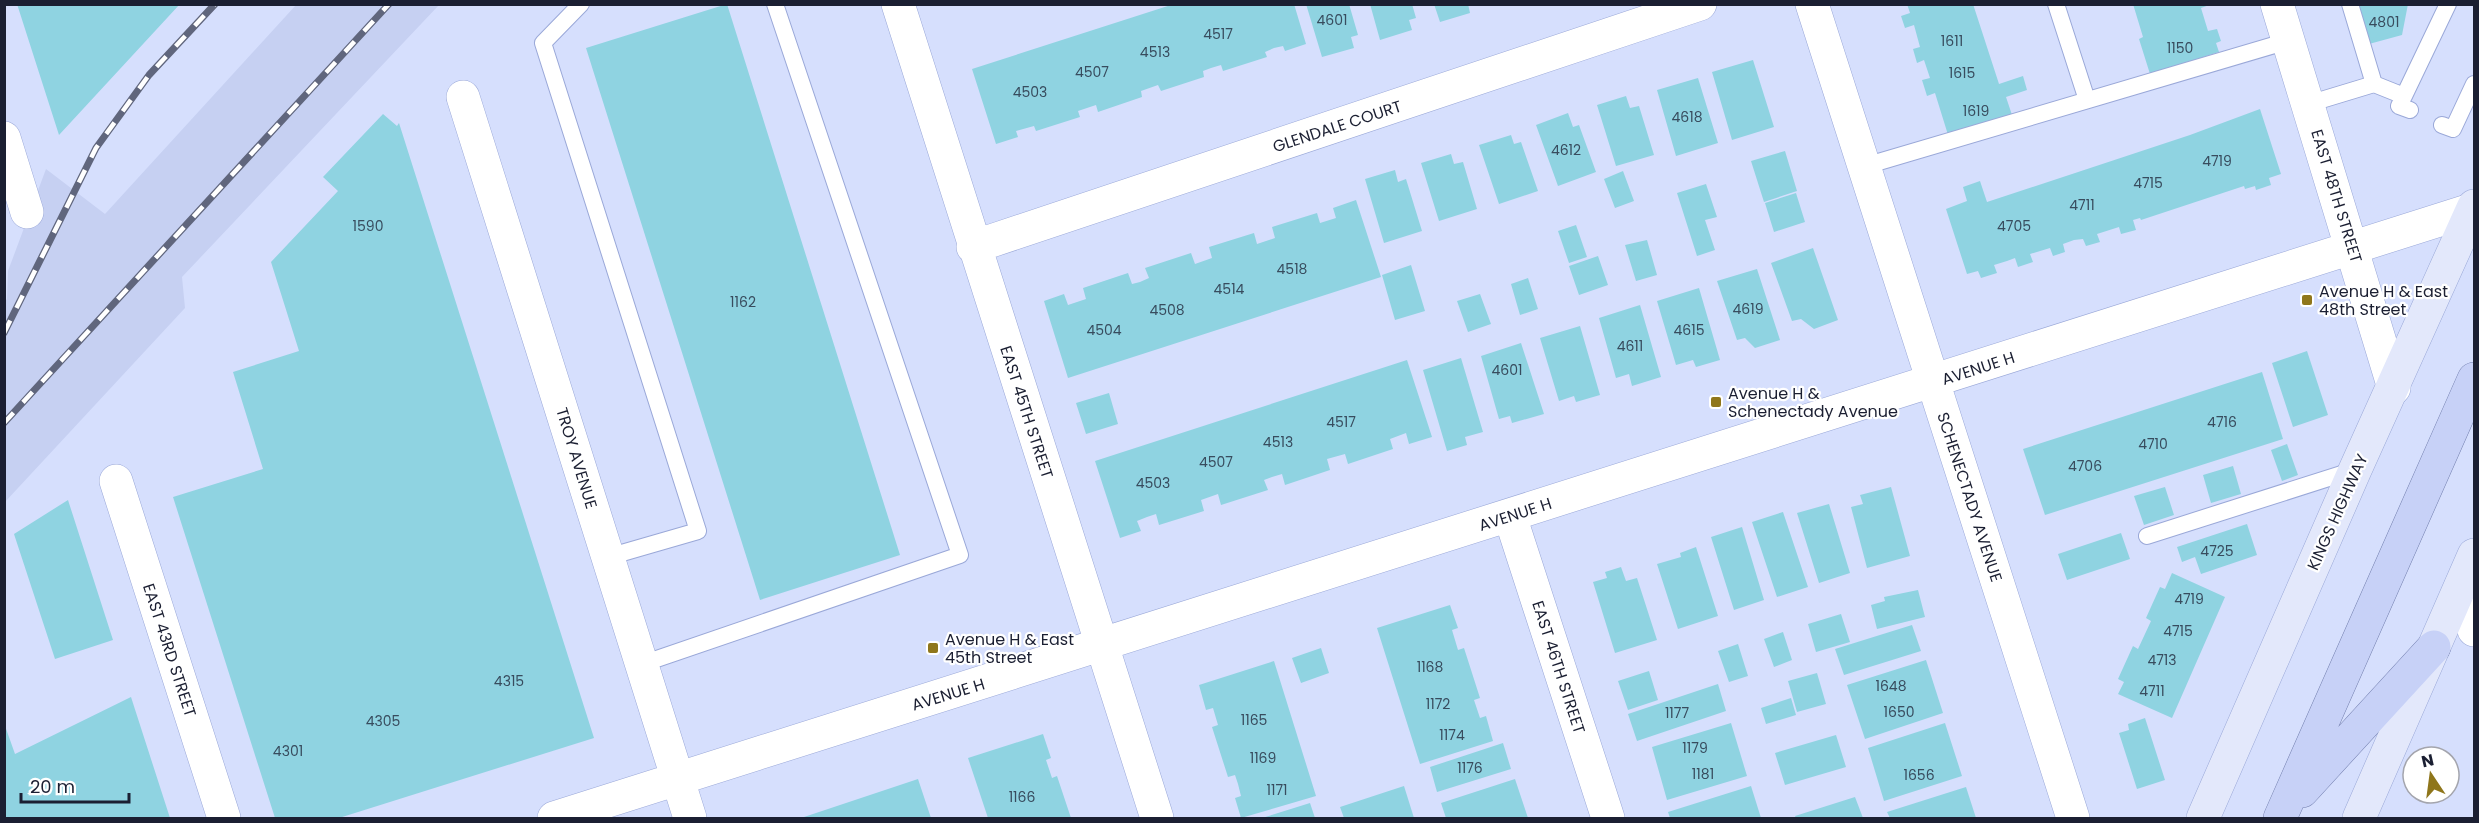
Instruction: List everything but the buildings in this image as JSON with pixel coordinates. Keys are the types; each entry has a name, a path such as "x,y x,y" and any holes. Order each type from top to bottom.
{"main road":[{"path":"2281,815 2475,379"},
{"path":"2281,815 2434,647"}],"street":[{"name":"EAST 45TH STREET","path":"898,4 1157,819"},
{"name":"GLENDALE COURT","path":"974,248 1700,4"},
{"name":"SCHENECTADY AVENUE","path":"1812,4 2073,819"},
{"name":"EAST 48TH STREET","path":"2277,4 2394,388"},
{"name":"TROY AVENUE","path":"463,98 690,819"},
{"path":"4,138 27,212"},
{"name":"AVENUE H","path":"554,819 1934,382 2474,208"},
{"name":"KINGS HIGHWAY","path":"2203,819 2355,470 2474,208"},
{"name":"EAST 43RD STREET","path":"116,481 224,819"},
{"name":"EAST 46TH STREET","path":"1510,516 1608,819"},
{"path":"2359,819 2475,555"},
{"path":"2461,586 2475,630"}],"lane":[{"path":"581,4 543,43 698,531 608,557"},
{"path":"642,664 960,555 775,4"},
{"path":"2056,4 2087,100"},
{"path":"2350,4 2374,84"},
{"path":"2308,104 2374,84 2410,95 2448,11"},
{"path":"1864,166 2288,41"},
{"path":"2442,124 2453,129 2457,105 2471,79"},
{"path":"2147,536 2355,470"}],"shaded area":[{"path":"296,5 439,5 182,277 185,308 5,502 4,303 7,299 8,271 46,169 105,214"}],"railway":[{"path":"4,333 96,148 149,75 215,4"},
{"path":"4,423 389,4"}],"place":[{"name":"Avenue H & East 48th Street","path":"2307,300"},
{"name":"Avenue H & Schenectady Avenue","path":"1716,402"},
{"name":"Avenue H & East 45th Street","path":"933,648"}]}
